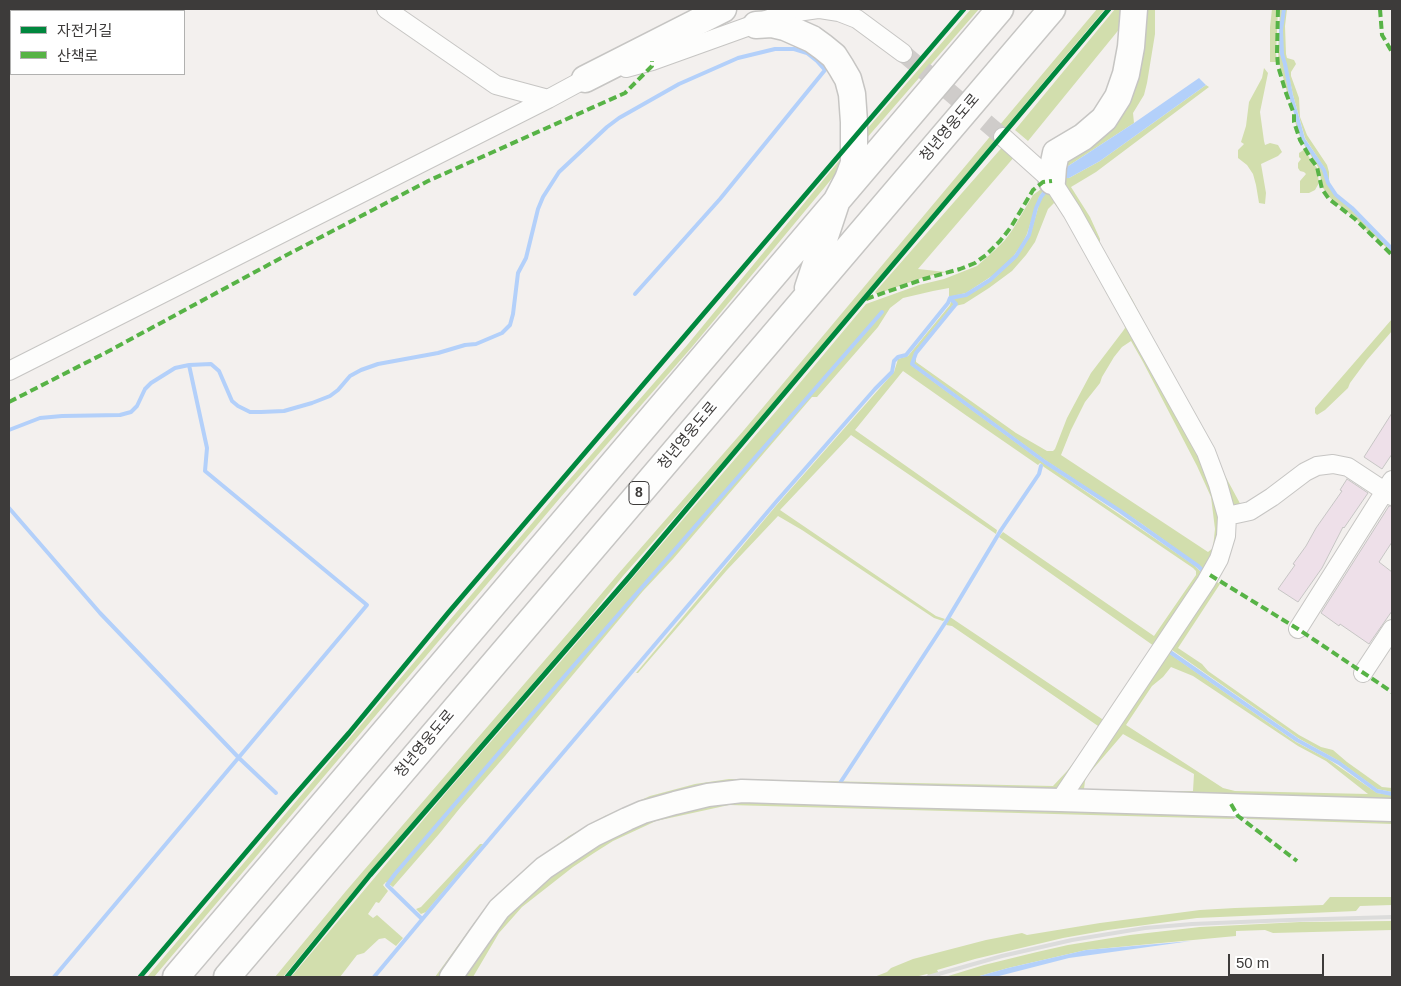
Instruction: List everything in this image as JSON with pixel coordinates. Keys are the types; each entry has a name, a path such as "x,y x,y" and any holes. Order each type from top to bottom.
{"highway":[{"path":"585,78 723,9"},
{"path":"176,977 1000,9"},
{"name":"청년영웅도로","path":"227,977 1052,9"},
{"path":"1052,181 1052,166 1056,153 1083,137 1104,119 1118,97 1126,74 1131,47 1134,9"},
{"path":"756,25 772,24 785,27 812,39 834,56 848,80 852,94 854,163 837,200 803,300"}],"main road":[{"path":"452,977 499,909 544,868 576,846 611,826 643,812 708,795 742,792 1392,810"}],"street":[{"path":"386,9 496,85 548,99"},
{"path":"9,371 548,99 585,78 652,61 784,14 819,9 839,12 857,19 903,53"},
{"path":"1003,137 1052,181 1072,212 1206,452 1227,516 1226,536 1219,559 1206,582 1060,800"},
{"path":"1227,516 1250,512 1305,472 1317,466 1333,464 1348,467 1390,489 1298,629"},
{"path":"1363,673 1392,629"}],"green space":[{"path":"971,9 979,9 859,147 860,137"},
{"path":"1097,9 1105,9 748,434 623,576 580,629 378,862 283,977 275,977 346,891 744,430"},
{"path":"1115,9 1129,9 1121,27 1028,141 1015,130"},
{"path":"1140,9 1155,9 1155,34 1147,83 1144,95 1133,113 1134,123 1059,172 1064,178 1069,178 1100,161 1206,85 1209,87 1096,172 1071,187 1090,217 1100,239 1100,244 1132,299 1184,400 1199,420 1215,457 1243,509 1271,495 1249,510 1238,512 1234,510 1203,436 1173,386 1056,172 1061,157 1100,130 1111,118 1124,96 1130,79 1138,35"},
{"path":"1272,9 1278,9 1277,62 1270,62"},
{"path":"1280,9 1283,9 1280,30 1281,54 1290,95 1303,139 1323,170 1327,184 1335,195 1371,228 1392,253 1356,219 1330,198 1323,188 1318,167 1301,140 1280,66 1278,53"},
{"path":"1285,9 1287,9 1285,26 1286,54 1287,58 1294,60 1296,64 1291,72 1291,76 1299,98 1300,117 1307,135 1327,165 1329,182 1325,169 1305,138 1293,95 1283,54 1282,30"},
{"path":"1264,68 1268,73 1260,112 1264,141 1265,145 1270,143 1278,145 1282,152 1261,164 1266,193 1265,204 1259,203 1253,174 1247,165 1238,158 1238,150 1244,144 1241,142 1246,126 1249,102 1262,78"},
{"path":"1005,144 1015,156 918,269 946,272 925,277 877,294 875,292"},
{"path":"1305,149 1317,168 1319,183 1315,190 1309,193 1300,193 1300,181 1306,174 1298,168 1298,163 1301,159 1299,153"},
{"path":"848,150 844,164 692,347 560,498 154,977 147,977 556,495 688,344"},
{"path":"1048,184 1039,197 1022,244 1013,257 995,274 966,293 949,297 949,288 933,291 903,298 890,308 878,327 817,397 812,397 673,559 643,591 393,887 386,882 383,885 388,891 379,903 376,902 368,914 373,918 377,915 403,938 396,946 385,938 379,939 364,953 357,955 340,977 291,977 450,788 778,409 866,304 919,285 944,279 977,266 1005,240 1033,195"},
{"path":"1051,185 1207,469 1222,531 1205,572 1201,567 1142,524 1042,458 913,363 916,353 916,362 1016,433 1047,451 1055,449 1067,418 1091,373 1125,328 1124,322 1063,214 1054,203 1048,209 1035,242 1012,271 964,304 955,306 957,304 952,299 967,296 991,281 1017,257 1030,236 1040,201","holes":["1131,341 1211,497 1215,529 1213,548 1208,552 1061,455 1085,402 1100,383 1114,357 1122,347"]},
{"path":"951,301 954,304 915,352 911,365 1041,461 1194,565 1201,572 1159,637 1161,644 1068,778 1051,792 974,792 739,785 702,789 647,803 602,824 530,871 493,908 444,977 435,977 485,908 530,865 569,836 605,816 650,796 695,784 729,779 1053,786 1101,728 952,626 946,625 950,617 1105,721 1154,649 1154,646 999,537 1003,532 1154,636 1196,575 1196,571 1040,463 1038,465 903,371 855,430 997,530 996,534 851,435 780,510 936,616 945,619 943,621 934,618 778,516 727,570 636,673 775,507 894,372 898,359 908,356 950,305"},
{"path":"1392,319 1392,331 1367,360 1348,388 1317,415 1315,408"},
{"path":"1213,582 1220,584 1178,648 1299,735 1321,747 1333,750 1382,787 1392,788 1392,792 1377,789 1339,761 1298,738 1172,650 1170,644"},
{"path":"1167,652 1296,742 1328,759 1377,793 1392,795 1392,803 1077,791 1077,786","holes":["1171,667 1193,676 1298,746 1326,761 1368,794 1235,791 1223,788 1126,725 1152,686","1123,734 1194,774 1193,791 1087,791 1084,789 1087,776"]},
{"path":"722,801 1228,812 1235,819 729,805 656,821 613,841 594,853 522,907 499,933 473,977 461,977 498,923 556,871 590,849 640,823"},
{"path":"1242,813 1392,816 1392,824 1247,819"},
{"path":"480,844 483,844 426,912 421,914 416,909 421,907"},
{"path":"1330,897 1392,897 1392,905 1360,906 1356,911 1197,918 1108,930 1063,938 975,959 937,970 941,977 938,977 936,974 934,975 935,977 931,977 927,974 915,977 874,977 913,959 986,940 1022,933 1027,935 1200,910 1323,905"},
{"path":"1392,921 1392,930 1273,933 1265,930 1236,931 1236,936 1086,950 976,977 945,977 1037,952 1130,935 1200,927 1300,922"}],"water":[{"path":"1199,78 1206,85 1100,161 1069,178 1064,178 1059,172 1134,123"},
{"path":"1191,941 1069,958 995,977 976,977 1086,950"}],"building":[{"path":"1392,413 1392,454 1382,469 1364,457"},
{"path":"1347,479 1368,493 1343,527 1322,568 1298,602 1278,589 1295,565 1293,564 1316,528 1342,491 1340,490"},
{"path":"1389,506 1392,506 1392,542 1379,562 1392,572 1392,611 1369,644 1321,613"}],"waterway":[{"path":"1284,9 1281,30 1282,54 1303,139 1324,170 1328,183 1336,195 1352,208 1392,249"},
{"path":"9,430 40,418 120,415 131,412 137,406 145,389 151,383 175,368 189,365 211,364 219,371 232,401 250,412 284,411 330,396 350,376 361,370 378,364 476,344 502,333 510,325 518,273 526,258 538,209 543,197 559,172 607,127 619,118 679,84 738,58 775,49 794,49 807,53 825,70 720,199 635,294"},
{"path":"374,977 776,502 892,372 894,361 898,357 906,355 950,298 966,295 990,280 1016,256 1029,235 1036,208 1047,189"},
{"path":"950,298 956,304 916,353 912,364 1045,462 1120,511 1198,566 1203,574"},
{"path":"422,919 387,885 395,874 882,312"},
{"path":"54,977 367,605 205,471 207,448 189,365"},
{"path":"840,783 947,620 1001,530 1039,474 1041,466"},
{"path":"9,508 100,613 239,758 276,793"},
{"path":"1170,652 1297,740 1339,763 1377,791 1392,794"}],"tunnel":[{"path":"903,53 1003,137"}],"railway":[{"path":"928,977 1002,956 1072,940 1145,928 1192,924 1392,917"}],"marked path":[{"path":"1278,9 1278,66 1294,114 1294,122 1300,140 1317,167 1322,189 1329,199 1355,219 1392,255"},
{"path":"1380,9 1382,35 1392,52"},
{"path":"9,402 428,181 625,93 652,66 652,61"},
{"path":"866,299 975,263 1000,241 1011,227 1033,190 1043,182 1052,181"},
{"path":"1210,575 1298,629 1392,692"},
{"path":"1231,804 1238,816 1297,861"}],"cycle path":[{"path":"140,977 964,9"},
{"path":"287,977 370,875 629,577 1109,9"}]}
